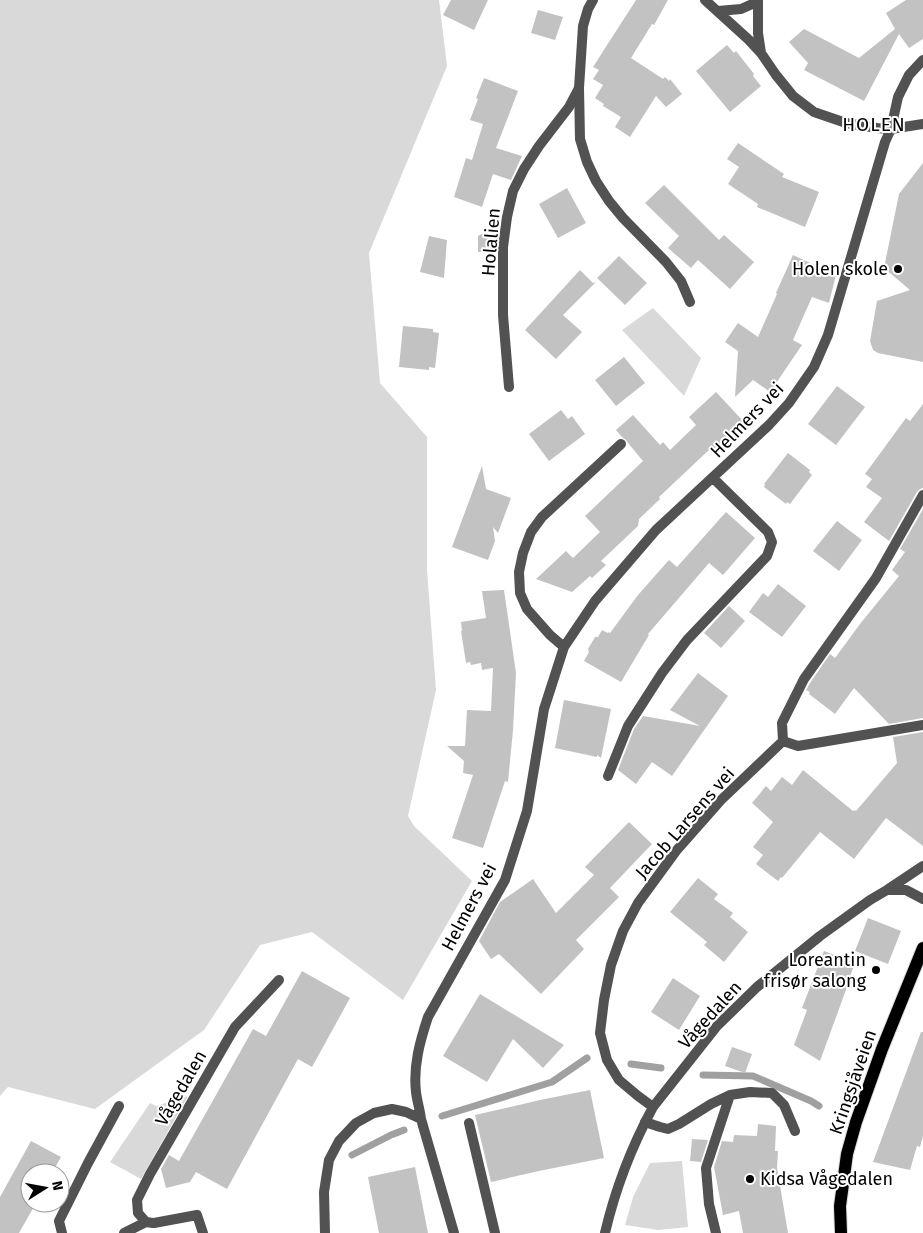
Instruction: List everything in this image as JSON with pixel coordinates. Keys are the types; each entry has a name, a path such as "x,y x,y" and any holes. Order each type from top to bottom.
{"main road":[{"name":"Kringsjåveien","path":"841,1233 840,1206 849,1146 882,1049 923,948"}],"street":[{"name":"Holalien","path":"593,0 583,26 579,88 580,140 587,162 608,201 666,262 681,282 690,302"},
{"path":"705,0 761,53 793,96 814,112 846,123 891,129 923,124"},
{"path":"718,11 741,8 757,1 761,53"},
{"name":"Helmers vei","path":"421,1119 416,1092 416,1068 420,1039 428,1017 505,880 527,811 544,709 564,647 595,601 656,530 769,425 789,403 814,367 828,335 885,142 891,129 898,97 909,75 923,60"},
{"name":"Holalien","path":"509,387 502,314 503,247 507,217 514,191 524,170 539,146 570,107 579,88"},
{"path":"564,647 550,635 527,609 520,592 519,572 523,552 531,532 542,517 621,444"},
{"name":"Helmers vei","path":"608,776 628,726 662,673 687,640 767,556 772,542 768,532 713,478"},
{"path":"923,495 876,578 804,679 782,723 784,741 798,746 923,724"},
{"name":"Jacob Larsens vei","path":"653,1107 619,1080 607,1060 600,1034 611,965 623,931 638,903 676,851 721,800 784,741"},
{"name":"Vågedalen","path":"604,1233 611,1206 645,1122 653,1107 717,1026 757,987 820,936 870,900 923,866"},
{"path":"887,890 906,890 923,899"},
{"name":"Vågedalen","path":"150,1222 138,1213 137,1200 150,1174 235,1027 279,980"},
{"path":"645,1122 668,1129 730,1095 750,1092 772,1093 784,1105 795,1131"},
{"path":"716,1233 709,1204 706,1168 730,1095"},
{"path":"62,1233 59,1221 79,1189 100,1134 119,1106"},
{"path":"325,1233 324,1192 329,1160 339,1141 356,1123 374,1113 392,1109 406,1112 421,1119 454,1233"},
{"path":"469,1123 495,1233"},
{"path":"124,1233 150,1222 197,1215 203,1233"}],"shaded area":[{"path":"0,0 439,0 447,66 369,253 380,383 427,437 427,570 436,690 408,816 414,826 472,881 403,1000 312,932 260,945 204,1030 95,1109 8,1087 0,1096"},
{"path":"653,308 701,358 684,396 622,330"},
{"path":"188,1096 141,1179 110,1162 150,1103 156,1106"},
{"path":"682,1161 688,1227 658,1230 625,1225 633,1197 650,1163"}],"building":[{"path":"451,0 488,0 474,30 443,15"},
{"path":"636,0 668,0 654,25 652,24 631,58 663,79 665,77 669,81 670,79 682,94 666,107 656,96 630,137 615,127 621,117 603,106 604,104 595,98 603,85 593,79 599,70 593,67"},
{"path":"906,0 923,0 923,39 909,48 899,34 864,101 804,70 808,63 789,42 804,29 859,58 895,29 886,13"},
{"path":"538,10 563,17 555,40 531,33"},
{"path":"727,45 734,53 736,51 761,86 730,112 696,71"},
{"path":"484,78 518,91 496,148 522,156 511,180 493,174 482,207 454,197 466,158 472,160 483,124 470,120"},
{"path":"738,143 784,174 782,177 819,192 805,227 757,207 758,204 728,184 739,167 727,159"},
{"name":"Holen skole","path":"923,163 923,362 878,353 873,350 870,341 877,301 910,290 884,268 899,194"},
{"path":"664,185 719,240 724,235 754,262 730,289 698,260 691,268 668,248 679,236 645,203"},
{"path":"567,188 586,223 558,238 539,204"},
{"path":"496,226 496,252 478,252 478,236"},
{"path":"429,236 447,240 444,278 420,272"},
{"path":"793,255 836,275 829,303 812,297 793,340 802,345 770,392 753,380 735,397 738,351 725,342 738,323 758,337"},
{"path":"619,256 647,283 625,305 597,278"},
{"path":"580,270 593,283 596,282 563,315 582,332 556,359 525,330"},
{"path":"403,326 433,329 433,332 439,333 435,368 429,367 429,370 399,367"},
{"path":"624,357 645,383 616,406 595,380"},
{"path":"837,386 865,407 836,445 808,424"},
{"path":"716,392 745,423 714,452 710,449 659,497 660,499 639,519 638,526 601,561 606,565 592,578 590,576 572,592 536,579 566,551 573,558 600,532 585,516 643,461 616,430 633,415 660,445 663,442 670,450 696,425 689,417"},
{"path":"923,404 923,488 917,492 889,541 864,522 882,498 866,487 872,479 865,474 906,418 910,421"},
{"path":"561,410 568,419 572,416 585,434 549,461 529,434"},
{"path":"788,453 810,470 809,472 812,475 790,504 787,502 786,504 764,487 764,484"},
{"path":"482,466 486,489 511,498 498,533 493,527 495,541 488,560 452,547"},
{"path":"923,509 923,718 889,724 854,688 835,714 806,690 830,654 835,658 899,576 892,570 905,552 900,549"},
{"path":"726,512 755,538 723,575 709,563 648,634 621,682 584,661 595,637 598,637 602,630 610,633 638,595 669,560 677,567"},
{"path":"837,521 862,540 839,571 813,551"},
{"path":"778,584 806,606 782,637 749,612 763,593 768,597"},
{"path":"504,590 516,673 513,730 508,782 505,781 483,848 452,838 473,775 463,773 464,761 447,746 465,746 467,710 491,711 493,668 482,670 481,663 471,665 470,662 466,663 461,622 486,618 482,591"},
{"path":"729,606 745,621 721,648 704,633"},
{"path":"698,673 728,696 672,776 652,762 636,784 618,770 634,729 643,716 700,726 670,710"},
{"path":"564,700 611,709 601,758 597,755 597,757 555,748"},
{"path":"923,732 923,846 886,818 854,859 820,832 778,881 756,864 763,855 753,847 773,822 752,803 766,786 771,791 782,777 792,785 803,770 853,811 856,811 897,763 893,737"},
{"path":"629,822 652,844 610,888 619,897 576,940 584,949 541,994 499,954 491,959 479,941 500,902 533,879 556,913 594,875 585,867"},
{"path":"698,878 718,894 714,899 733,913 730,917 748,932 724,962 704,945 707,942 670,912"},
{"path":"868,918 901,931 888,964 855,951"},
{"path":"824,951 855,963 820,1061 794,1045 807,1010 802,1008"},
{"path":"302,971 350,998 312,1067 298,1059 227,1189 196,1172 190,1182 166,1188 161,1169 169,1155 179,1161 253,1029 266,1036"},
{"path":"673,978 700,996 679,1030 651,1012"},
{"path":"480,994 564,1045 543,1068 513,1039 487,1082 443,1056"},
{"path":"921,1032 923,1032 923,1136 920,1147 917,1146 910,1170 873,1162"},
{"path":"732,1047 752,1054 745,1073 725,1066"},
{"path":"590,1090 604,1158 491,1182 475,1115"},
{"name":"Kidsa Vågedalen","path":"758,1124 776,1126 775,1151 778,1151 777,1168 788,1233 743,1233 739,1211 723,1215 714,1167 722,1141 733,1142 734,1135 757,1136"},
{"path":"692,1139 708,1140 701,1162 690,1161"},
{"path":"31,1141 61,1157 58,1163 20,1163 20,1213 30,1213 19,1233 0,1233 0,1197"},
{"path":"415,1167 428,1233 379,1233 368,1177"}],"waterway":[{"path":"442,1116 552,1082 587,1058"},
{"path":"631,1064 661,1068"},
{"path":"703,1075 753,1076 819,1106"},
{"path":"352,1155 404,1130"}],"place":[{"name":"Holen skole","path":"898,269"},
{"name":"Loreantin frisør salong","path":"876,970"},
{"name":"Kidsa Vågedalen","path":"750,1179"}],"district":[{"name":"HOLEN","path":"874,124"}]}
